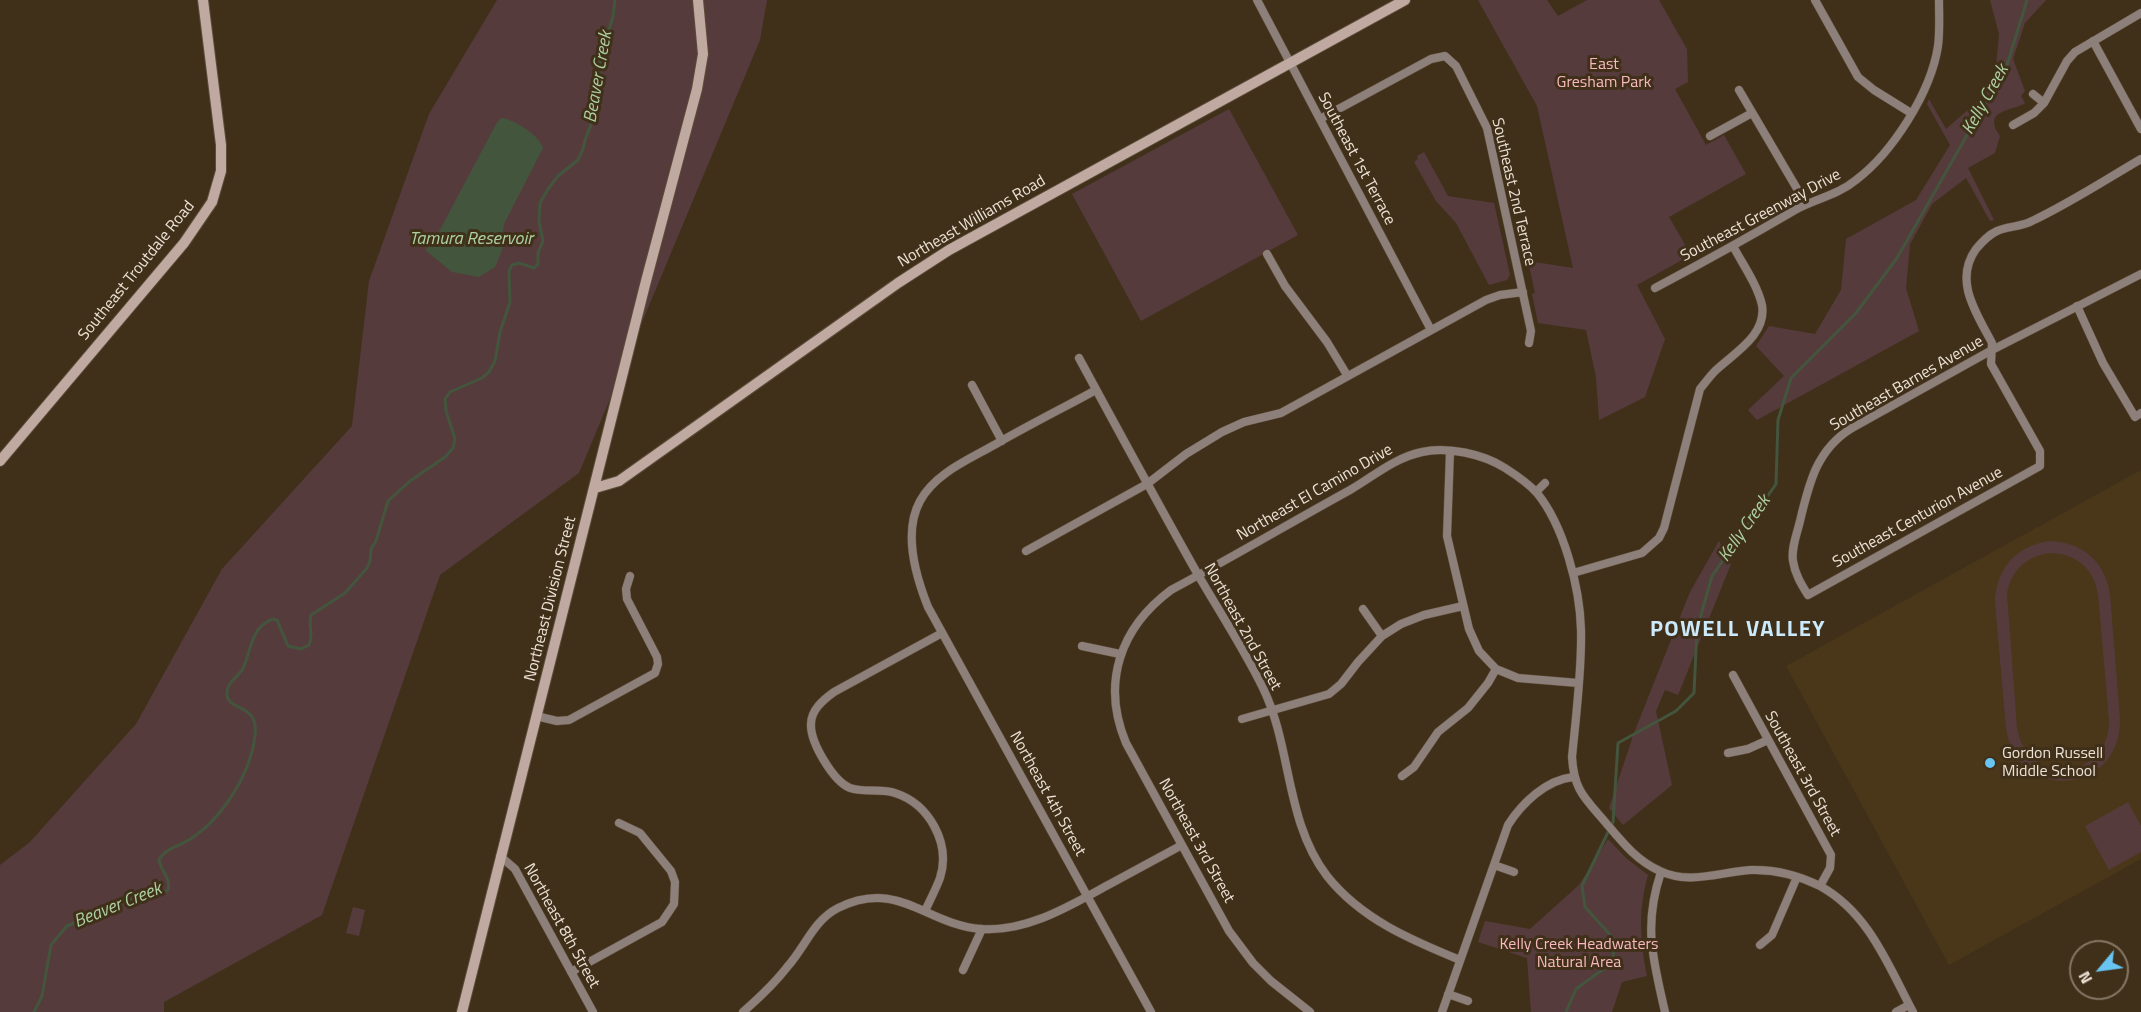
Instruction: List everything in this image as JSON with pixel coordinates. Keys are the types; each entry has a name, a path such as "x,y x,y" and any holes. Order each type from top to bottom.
{"street":[{"name":"Southeast Troutdale Road","path":"0,460 184,243 212,202 221,171 222,145 203,0"},
{"name":"Northeast Division Street","path":"462,1012 703,62 698,0"},
{"name":"Southeast 1st Terrace","path":"1257,0 1431,330"},
{"name":"Northeast Williams Road","path":"595,488 619,481 930,261 1405,0"},
{"path":"1815,0 1858,76 1874,90 1911,113"},
{"name":"Southeast Greenway Drive","path":"1655,288 1806,204 1837,192 1856,180 1891,144 1911,113 1933,66 1938,46 1939,0"},
{"path":"2013,125 2034,113 2044,103 2075,52 2141,14"},
{"path":"2093,41 2141,129"},
{"name":"Southeast 2nd Terrace","path":"1320,119 1431,59 1445,56 1456,66 1487,128 1531,331 1529,343"},
{"path":"1739,90 1806,204"},
{"path":"2033,94 2044,103"},
{"path":"1710,136 1752,113"},
{"path":"1992,350 1992,343 1973,307 1966,286 1966,275 1972,254 1982,242 1997,231 2031,222 2141,159"},
{"path":"1573,573 1642,553 1659,538 1664,528 1700,389 1713,373 1751,339 1760,327 1762,307 1754,284 1733,246"},
{"path":"1267,254 1285,286 1327,342 1347,375"},
{"name":"Southeast Barnes Avenue","path":"1808,595 1796,572 1793,550 1811,478 1827,448 1852,428 1992,350 2141,274"},
{"path":"1026,551 1147,484 1194,448 1222,432 1244,422 1281,413 1486,300 1500,295 1523,292"},
{"path":"2077,306 2103,363 2138,415"},
{"name":"Southeast Centurion Avenue","path":"1808,595 2040,466 2040,451 1991,364 1992,350"},
{"name":"Northeast 2nd Street","path":"1079,358 1147,484 1263,687 1283,746 1301,828 1316,859 1327,876 1355,905 1381,923 1418,943 1460,960"},
{"path":"972,385 1002,441"},
{"name":"Northeast 4th Street","path":"1096,390 942,476 920,500 916,512 913,539 920,588 928,607 1151,1012"},
{"name":"Northeast El Camino Drive","path":"1198,575 1362,483 1396,460 1423,451 1450,451 1480,455 1517,476 1536,492"},
{"path":"1450,451 1447,536 1469,629 1479,651 1496,669 1518,678 1578,683"},
{"path":"1545,483 1536,492 1560,535 1573,573 1579,601 1581,631 1572,757 1573,777 1581,793 1633,855 1661,872 1682,877 1704,878 1748,870 1765,871 1797,877 1820,886 1851,909 1868,929 1911,1009 1896,1012"},
{"name":"Northeast 3rd Street","path":"1198,575 1171,590 1140,620 1120,654 1114,690 1116,712 1122,732 1229,931 1244,952 1271,981 1305,1011"},
{"path":"536,716 557,721 569,720 655,673 658,664 657,657 627,599 626,589 630,576"},
{"path":"1242,719 1329,694 1341,684 1382,636 1401,624 1424,615 1463,606"},
{"path":"1363,609 1382,636"},
{"path":"925,911 940,878 942,867 942,846 934,825 921,808 903,796 883,790 851,788 842,784 829,769 812,734 810,723 821,702 834,692 942,633"},
{"path":"1082,646 1120,654"},
{"path":"1402,776 1414,767 1438,732 1468,708 1496,669"},
{"name":"Southeast 3rd Street","path":"1733,675 1831,855 1830,868 1820,886"},
{"path":"1728,753 1748,749 1768,740"},
{"path":"1442,1012 1503,835 1520,808 1536,794 1552,784 1573,777"},
{"path":"571,972 662,922 674,904 675,882 671,871 640,832 620,824"},
{"path":"743,1012 789,966 819,922 835,909 854,901 874,897 895,899 953,922 982,929 1015,926 1043,918 1182,845"},
{"name":"Northeast 8th Street","path":"500,856 515,869 593,1012"},
{"path":"1494,865 1514,872"},
{"path":"1661,872 1654,891 1649,926 1651,949 1665,1012"},
{"path":"1760,945 1772,935 1797,877"},
{"path":"963,970 982,929"},
{"path":"1448,994 1468,1001"}],"shaded area":[{"name":"Gordon Russell Middle School","path":"2141,470 2141,859 1949,965 1786,666"}],"green space":[{"path":"497,0 767,0 760,40 579,473 440,575 322,915 164,1002 164,1012 0,1012 0,865 30,842 136,724 222,569 352,426 369,281 429,114"},
{"name":"East Gresham Park","path":"1478,0 1547,0 1558,16 1587,0 1659,0 1687,49 1688,82 1675,89 1706,145 1724,135 1746,174 1669,217 1691,255 1637,285 1665,339 1645,397 1599,420 1596,377 1586,330 1538,323 1532,294 1535,293 1528,261 1573,268 1537,106"},
{"path":"1990,0 2046,0 2025,23 2013,59 2025,91 2021,96 2025,103 2001,112 1997,116 1994,121 2000,136 1995,153 1968,168 1994,220 1990,221 1966,178 1932,204 1910,244 1906,288 1919,331 1757,420 1748,410 1784,376 1756,346 1769,326 1815,334 1841,290 1846,239 1916,200 1950,145 1927,104 1929,99 1946,129 1986,94 1996,67 1999,34"},
{"path":"1229,109 1298,235 1141,321 1072,194"},
{"path":"1424,152 1448,196 1494,203 1510,275 1507,280 1489,285 1456,223 1436,201 1414,162 1418,159 1417,156"},
{"path":"1719,541 1731,564 1678,695 1665,690 1656,711 1672,785 1623,825 1609,808 1634,733 1690,592"},
{"path":"2049,541 2061,542 2072,545 2090,556 2103,572 2110,594 2120,719 2116,744 2104,763 2088,775 2068,781 2048,779 2029,770 2015,753 2006,729 1995,602 1996,590 1999,579 2010,561 2027,548","holes":["2058,554 2075,559 2082,564 2096,585 2109,720 2106,740 2096,755 2083,765 2067,769 2051,768 2036,761 2024,747 2017,728 2007,594 2012,578 2020,566 2040,555"]},
{"path":"2128,802 2141,826 2141,852 2109,870 2085,826"},
{"name":"Kelly Creek Headwaters Natural Area","path":"1608,839 1626,858 1648,875 1641,926 1647,976 1622,982 1612,1012 1531,1012 1527,958 1478,942 1485,921 1530,929 1579,885"},
{"path":"353,907 365,910 359,936 346,933"}],"water":[{"name":"Tamura Reservoir","path":"501,118 525,128 537,138 543,148 504,224 503,232 507,238 495,267 479,277 452,272 425,250 433,243"}],"waterway":[{"name":"Beaver Creek","path":"34,1012 42,996 51,945 67,926 141,895 162,893 168,890 167,878 159,860 166,852 188,841 203,829 234,793 248,764 255,725 248,712 232,704 227,691 230,683 243,668 259,628 272,619 277,620 288,646 301,649 309,645 311,615 345,593 367,568 371,549 376,541 388,501 410,481 445,457 453,448 455,439 446,411 445,399 450,392 482,378 489,372 495,361 500,332 510,302 509,271 512,265 519,263 534,268 538,264 538,253 543,241 539,221 540,203 558,176 578,160 583,149 596,112 600,61 613,16 615,0"},
{"name":"Kelly Creek","path":"1566,1012 1576,989 1613,962 1614,939 1585,907 1582,886 1613,822 1618,743 1676,711 1694,693 1697,629 1712,576 1776,484 1778,420 1791,378 1856,313 1897,258 2007,65 2027,0"}],"place":[{"name":"Gordon Russell Middle School","path":"1990,763"}],"district":[{"name":"POWELL VALLEY","path":"1738,631"}]}
